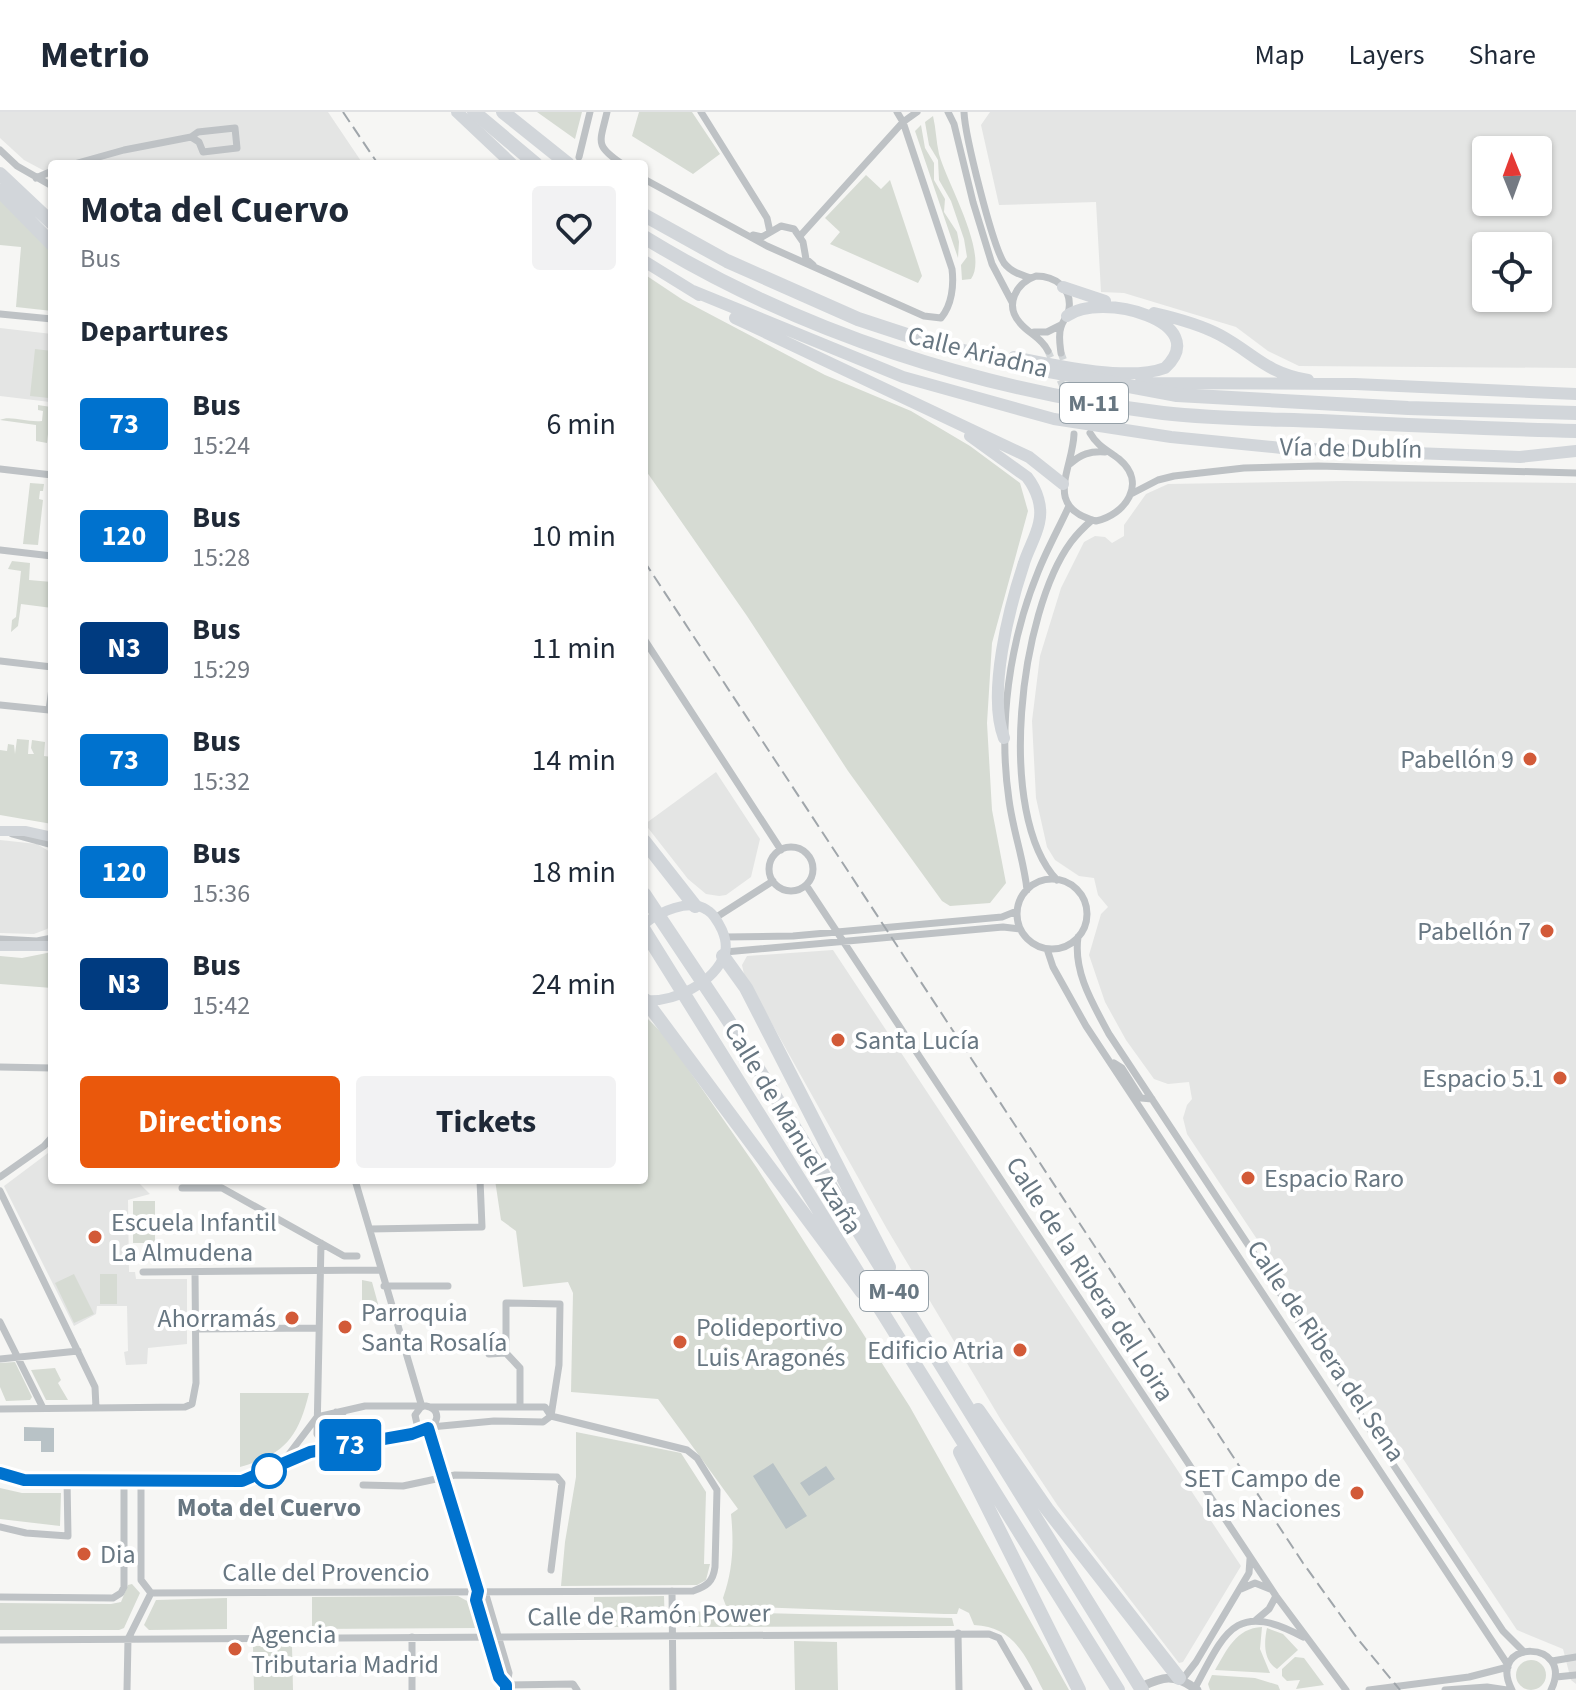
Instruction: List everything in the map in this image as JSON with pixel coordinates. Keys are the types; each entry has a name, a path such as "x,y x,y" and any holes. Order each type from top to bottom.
{"highway":[{"path":"457,112 508,160"},
{"path":"474,112 531,160"},
{"path":"503,112 573,160"},
{"path":"0,174 48,219"},
{"path":"0,191 48,240"},
{"name":"Calle Ariadna","path":"648,218 794,293 858,319 925,341 1017,365 1177,395 1234,400 1576,413"},
{"name":"Calle Ariadna","path":"648,239 688,264 784,312 912,358 1040,394 1166,413 1228,418 1576,431"},
{"path":"648,263 734,318 1029,457 1063,484"},
{"path":"1063,287 1099,300 1185,320 1220,335 1282,374 1339,384"},
{"path":"693,291 903,377 1054,419 1171,437 1282,448 1520,457 1573,451"},
{"path":"925,341 1118,373 1160,370 1171,363 1174,356 1174,334 1165,323 1149,316 1098,305 1082,307 1064,320"},
{"path":"1113,383 1576,386"},
{"path":"1466,387 1576,394"},
{"path":"938,414 1019,470 1034,486 1040,503 1039,523 1011,605 1004,647 998,701 1004,738"},
{"path":"648,847 689,906"},
{"name":"Calle de Manuel Azaña","path":"648,900 728,1020 1139,1690"},
{"name":"Calle de Manuel Azaña","path":"648,933 1118,1690"},
{"path":"723,956 746,988 935,1356 1176,1679"},
{"path":"649,1000 855,1285 896,1333 989,1507 1079,1690"}],"main road":[{"path":"0,831 25,831 48,836"},
{"path":"648,924 665,912 689,906 706,909 725,937 723,956 709,976 694,988 674,997 649,1000"},
{"path":"0,946 48,946"}],"street":[{"path":"574,160 590,112"},
{"path":"607,112 600,141 604,152 616,160"},
{"path":"701,112 767,218 778,228 802,239"},
{"path":"648,181 789,257 934,319 945,313 953,280 903,122 897,112"},
{"path":"821,271 806,259 802,239 811,222 903,122 917,112"},
{"path":"948,112 954,124 992,264 1012,302 1017,320 1048,351"},
{"path":"964,112 998,249 1011,269 1031,278 1047,277 1063,287 1069,303 1061,353"},
{"path":"88,160 191,137 198,132 235,128 237,148 203,152 199,142 191,137"},
{"path":"0,150 17,166 48,184"},
{"path":"36,178 48,173"},
{"path":"742,232 762,237 778,228 811,222"},
{"path":"1012,302 1020,285 1031,278"},
{"path":"0,314 48,319"},
{"path":"1030,331 1047,332 1064,320"},
{"path":"1074,434 1070,464 1063,484 1069,506 1083,517 1105,519 1121,511 1131,494 1131,481 1119,458 1107,452 1090,433"},
{"path":"1070,464 1080,455 1093,451 1107,452"},
{"name":"Vía de Dublín","path":"1131,494 1158,480 1174,476 1244,468 1318,466 1576,473"},
{"path":"0,469 48,475"},
{"path":"1027,890 1044,881 1057,880 1071,886 1083,899 1086,921 1078,937 1064,947 1047,949 1034,945 1020,929 1017,911 1027,890 1009,800 1004,738 1014,655 1028,599 1069,506"},
{"path":"1057,880 1039,856 1027,810 1021,756 1022,702 1030,652 1051,583 1070,543 1092,520"},
{"path":"0,550 48,556"},
{"path":"648,645 781,850"},
{"path":"0,661 48,667"},
{"path":"0,705 48,711"},
{"path":"0,831 48,844"},
{"path":"799,849 809,857 813,868 806,885 789,891 773,881 770,864 781,850 799,849"},
{"path":"715,918 773,881"},
{"name":"Calle de la Ribera del Loira","path":"806,885 1250,1559 1346,1690"},
{"path":"725,937 793,936 997,918 1017,911"},
{"path":"723,956 794,946 998,928 1020,929"},
{"name":"Calle de Ribera del Sena","path":"1078,937 1078,966 1109,1034 1503,1631 1523,1651"},
{"path":"0,939 48,939"},
{"name":"Calle de Ribera del Sena","path":"1047,949 1069,997 1508,1666"},
{"name":"Calle de Ribera del Sena","path":"1109,1059 1122,1068 1141,1098 1145,1101 1152,1099"},
{"path":"0,1067 48,1068"},
{"path":"0,1177 48,1142"},
{"path":"356,1184 379,1270 424,1407"},
{"path":"370,1229 482,1227 480,1184"},
{"path":"182,1188 222,1188 344,1256 357,1256"},
{"path":"0,1191 95,1387 96,1408"},
{"path":"321,1243 317,1434 327,1449"},
{"path":"143,1272 379,1270"},
{"path":"0,1409 185,1407 192,1404 196,1383 195,1272"},
{"path":"384,1286 448,1286"},
{"path":"424,1407 415,1415 416,1421 428,1428 494,1421 543,1422 551,1416 559,1365 560,1304 506,1303 506,1353 520,1368 520,1407"},
{"path":"0,1322 43,1408"},
{"path":"196,1329 319,1328"},
{"path":"0,1359 78,1351"},
{"path":"489,1354 506,1353"},
{"path":"281,1464 317,1417 334,1411 365,1406 545,1407 551,1416"},
{"path":"0,1473 19,1480 242,1481 310,1452 419,1432 435,1424 437,1417 435,1411 424,1407"},
{"path":"334,1411 343,1415 350,1425 348,1446"},
{"name":"Calle del Provencio","path":"151,1593 693,1591 706,1586 713,1578 715,1567 717,1490 697,1458 687,1450 551,1416"},
{"path":"428,1428 478,1591 476,1600 499,1677 506,1687"},
{"path":"363,1485 403,1486 455,1475 557,1477 562,1483 551,1570"},
{"path":"0,1527 26,1533 68,1536 67,1480"},
{"path":"0,1597 113,1598 121,1593 124,1587 124,1480"},
{"path":"127,1690 128,1639 151,1593 141,1580 141,1480"},
{"path":"1139,1690 1176,1679 1196,1662 1249,1573 1250,1559"},
{"path":"1176,1679 1196,1689 1232,1628 1256,1620 1269,1609 1274,1593 1255,1583 1235,1595"},
{"path":"478,1591 486,1595 509,1673 506,1687"},
{"path":"672,1591 673,1690"},
{"path":"1256,1620 1279,1625 1305,1638"},
{"path":"958,1633 959,1690"},
{"name":"Calle de Ramón Power","path":"0,1640 989,1634 999,1638 1029,1690"},
{"path":"412,1637 412,1690"},
{"path":"1445,1690 1471,1687 1509,1690 1508,1666 1514,1656 1523,1651 1539,1651 1552,1661 1576,1657"},
{"path":"1552,1661 1554,1683 1560,1690"},
{"path":"1369,1690 1469,1677 1508,1666"},
{"path":"1554,1683 1576,1675"},
{"path":"506,1687 573,1684 577,1690"}],"shaded area":[{"path":"0,112 328,112 360,160 48,160 48,173 24,160 0,138"},
{"path":"537,112 582,112 575,139"},
{"path":"639,112 692,112 720,154 693,174 632,136"},
{"path":"990,112 1576,112 1576,368 1299,366 1268,351 1236,327 1124,293 1101,292 1096,202 999,205 981,125"},
{"path":"933,116 939,154 965,218 975,253 971,279 962,280 961,265 967,257 964,239 951,201 939,180 938,160 929,145 925,122"},
{"path":"921,125 925,148 934,163 934,180 945,199 944,212 957,232 958,258 915,131"},
{"path":"866,175 881,189 890,180 922,276 918,283 830,244 840,232 825,218"},
{"path":"0,199 48,242 48,311 16,307 21,247 0,245"},
{"path":"648,277 683,300 825,375 911,411 970,446 1020,483 1028,511 992,643 987,723 992,810 1006,883 990,903 950,906 942,901 848,771 747,616 648,474"},
{"path":"0,328 48,334 48,402 0,396"},
{"path":"35,349 48,351 48,398 30,396"},
{"path":"38,405 48,407 47,443 36,441 36,425 0,420 42,421 43,411 38,410"},
{"path":"1344,481 1576,483 1576,1684 1571,1680 1563,1649 1517,1630 1187,1134 1183,1118 1192,1099 1189,1082 1168,1084 1154,1079 1126,1040 1105,1002 1089,955 1101,914 1108,907 1098,895 1094,878 1079,876 1055,860 1047,847 1036,798 1032,721 1040,656 1061,588 1084,542 1095,536 1105,537 1112,543 1124,536 1124,525 1146,494 1168,484"},
{"path":"30,483 44,484 39,499 43,500 38,545 23,544"},
{"path":"12,561 30,563 29,580 48,582 48,607 21,604 18,626 11,632 12,620 16,617 21,571 8,569"},
{"path":"17,739 29,740 28,754 34,754 32,740 45,742 44,756 48,756 48,823 0,815 0,750 7,751 8,744 14,745 15,754"},
{"path":"716,772 760,839 751,877 726,895 706,894 688,879 648,828 648,822"},
{"path":"0,840 37,844 48,851 48,928 34,934 0,933"},
{"path":"833,950 1241,1566 1183,1662 1179,1663 1058,1506 1001,1420 887,1229 744,974 742,965 747,956"},
{"path":"48,953 48,988 0,984 0,956 22,958"},
{"name":"Polideportivo Luis Aragonés","path":"648,1019 666,1037 757,1168 910,1407 1069,1690 1043,1690 1018,1646 1000,1631 974,1625 969,1613 959,1608 957,1614 944,1614 726,1606 723,1598 732,1557 731,1514 738,1509 658,1399 571,1392 573,1293 568,1282 523,1287 516,1231 501,1220 496,1184 648,1184"},
{"path":"48,1153 48,1184 140,1184 150,1194 128,1200 129,1272 135,1272 136,1279 187,1279 187,1344 148,1348 147,1364 126,1365 127,1306 97,1306 96,1314 74,1326 4,1186"},
{"path":"133,1201 155,1201 155,1243 133,1243"},
{"path":"74,1274 94,1314 74,1323 55,1283"},
{"path":"100,1274 117,1274 117,1304 100,1304"},
{"path":"362,1280 372,1282 380,1311 362,1311"},
{"path":"15,1362 32,1397 30,1400 6,1401 0,1387 0,1363"},
{"path":"55,1368 61,1380 58,1383 68,1400 46,1400 31,1370"},
{"path":"240,1393 309,1393 300,1422 287,1442 268,1456 240,1467"},
{"path":"334,1418 343,1421 346,1430 343,1439 334,1442 325,1439 322,1430 325,1421"},
{"path":"24,1427 54,1428 54,1452 41,1452 41,1441 24,1441"},
{"path":"576,1432 681,1453 706,1492 704,1564 710,1564 706,1580 697,1585 561,1586 576,1477"},
{"path":"773,1463 807,1516 786,1529 753,1476"},
{"path":"826,1466 835,1479 809,1496 800,1483"},
{"path":"0,1488 22,1493 61,1493 60,1526 0,1519"},
{"path":"132,1584 140,1593 124,1628 119,1630 0,1630 0,1603 111,1604 121,1602 128,1585"},
{"path":"458,1596 469,1602 476,1628 312,1629 312,1597"},
{"path":"664,1596 665,1627 594,1627 594,1597"},
{"path":"227,1598 227,1629 149,1630 144,1625 156,1600"},
{"path":"681,1611 952,1618 954,1626 683,1627"},
{"path":"1262,1627 1260,1649 1270,1673 1215,1670 1239,1636 1245,1631"},
{"path":"1267,1628 1283,1634 1298,1650 1277,1669 1267,1656"},
{"path":"794,1641 837,1642 838,1690 795,1690"},
{"path":"253,1646 292,1646 293,1690 254,1690"},
{"path":"1295,1657 1304,1658 1324,1685 1296,1689 1300,1680 1287,1681 1282,1676 1282,1669"},
{"path":"1531,1660 1542,1664 1546,1675 1542,1686 1531,1690 1520,1686 1516,1675 1520,1664"},
{"path":"1212,1675 1255,1678 1278,1685 1280,1690 1210,1690 1208,1684"}],"tunnel":[{"path":"1048,351 1064,389 1072,425"},
{"path":"1061,353 1087,424"}],"railway":[{"path":"343,112 375,160"},
{"path":"648,567 1303,1563 1357,1638 1400,1690"}],"bus line":[{"name":"73","path":"0,1473 24,1480 242,1481 310,1452 412,1434 428,1428 478,1591 476,1600 499,1677 506,1690"}],"place":[{"name":"Pabellón 9","path":"1530,759"},
{"name":"Pabellón 7","path":"1547,931"},
{"name":"Santa Lucía","path":"838,1040"},
{"name":"Espacio 5.1","path":"1560,1078"},
{"name":"Espacio Raro","path":"1248,1178"},
{"name":"Escuela Infantil La Almudena","path":"95,1237"},
{"name":"Ahorramás","path":"292,1318"},
{"name":"Parroquia Santa Rosalía","path":"345,1327"},
{"name":"Polideportivo Luis Aragonés","path":"680,1342"},
{"name":"Edificio Atria","path":"1020,1350"},
{"name":"Mota del Cuervo","path":"269,1471"},
{"name":"SET Campo de las Naciones","path":"1357,1493"},
{"name":"Dia","path":"84,1554"},
{"name":"Agencia Tributaria Madrid","path":"235,1649"}]}
